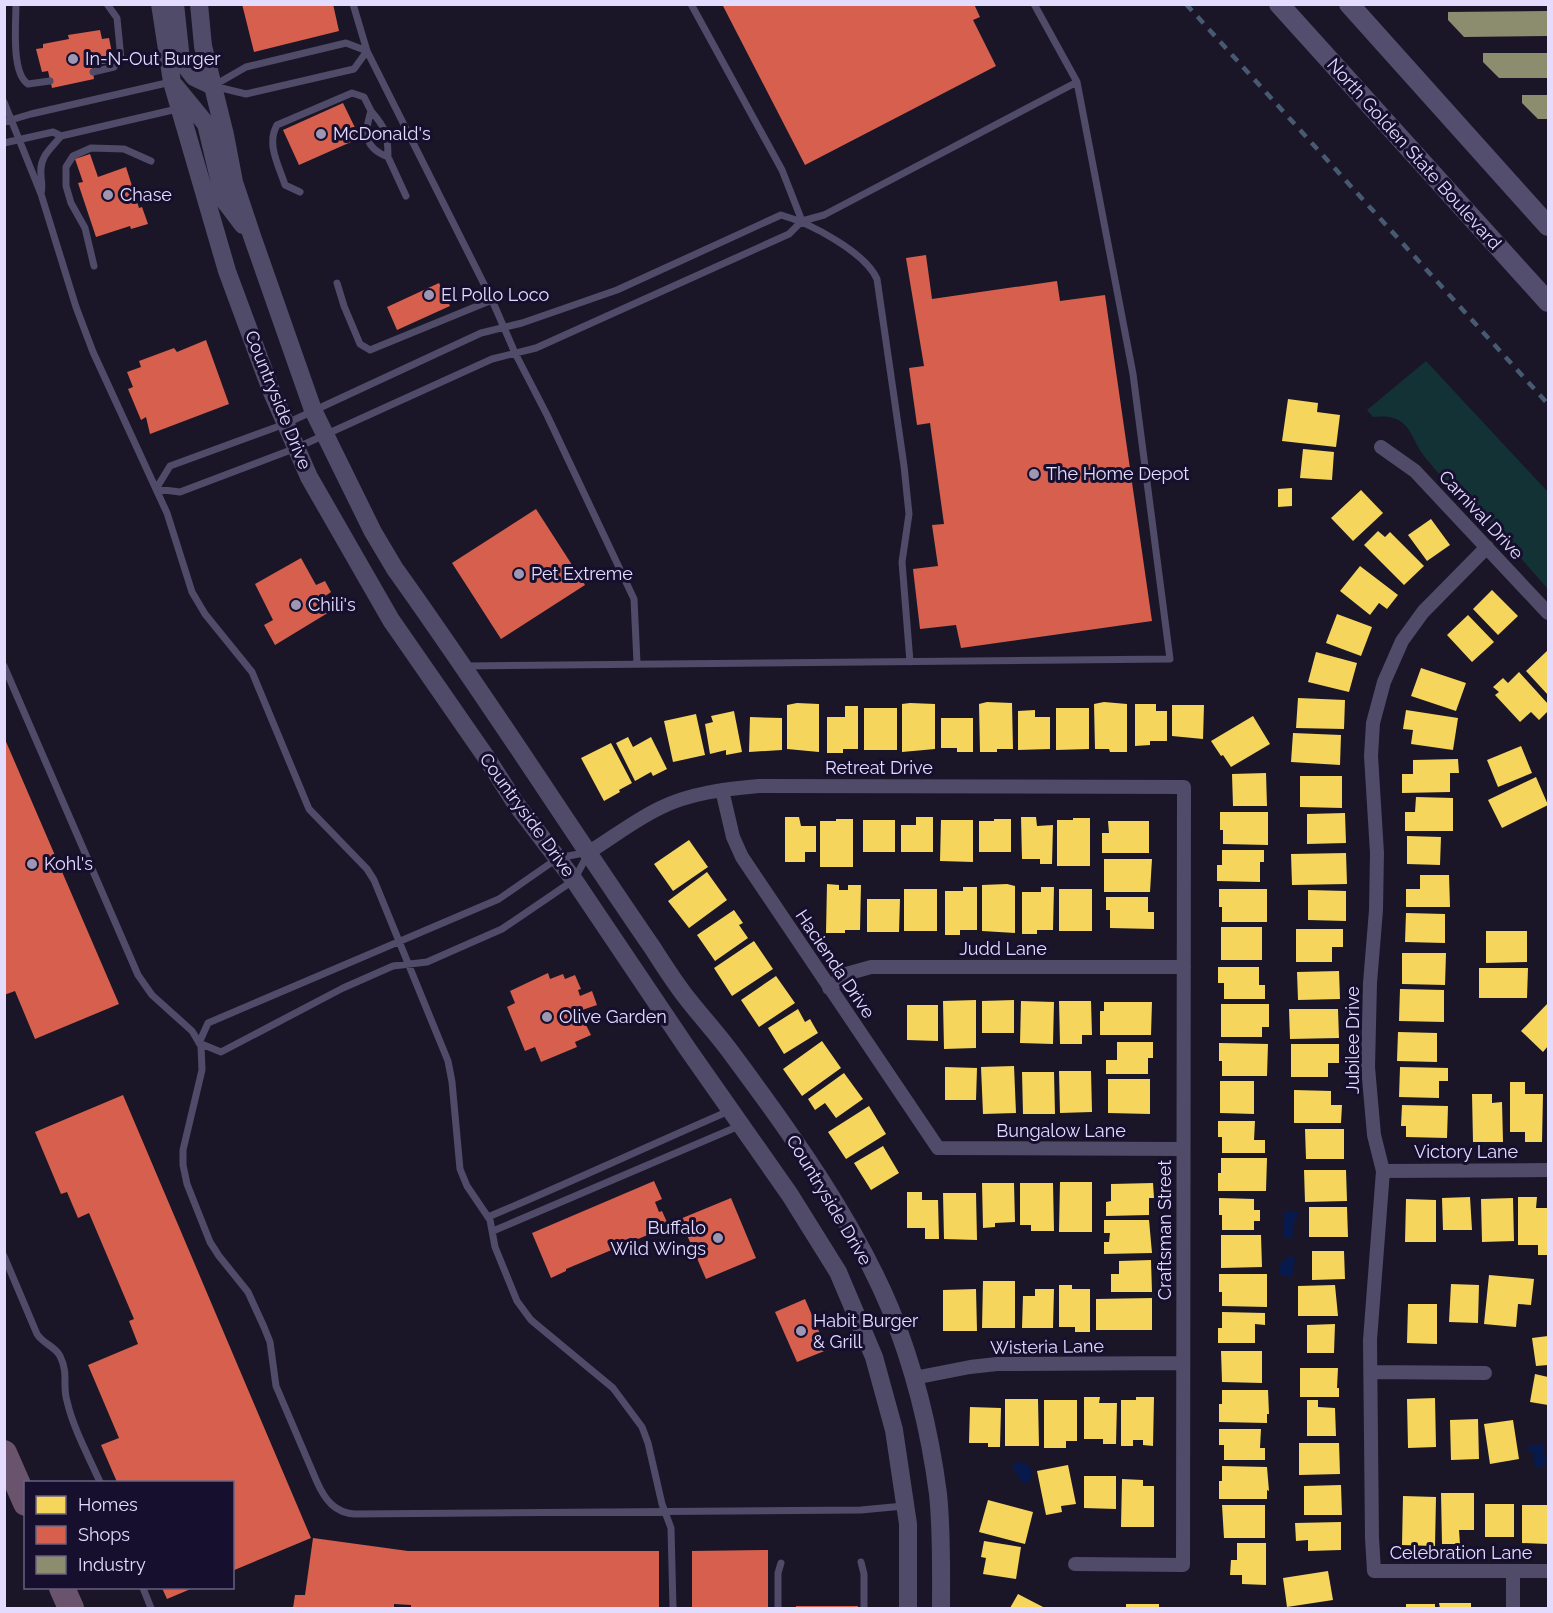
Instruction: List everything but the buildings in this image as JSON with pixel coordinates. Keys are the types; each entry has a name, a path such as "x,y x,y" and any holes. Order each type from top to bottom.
{"highway":[{"path":"4,1454 24,1499"},
{"path":"63,1589 70,1608"}],"main road":[{"name":"North Golden State Boulevard","path":"1279,4 1548,302"},
{"path":"1349,4 1548,226"}],"street":[{"name":"Countryside Drive","path":"160,4 178,108 227,271 271,390 309,477 391,620 516,804 574,880 816,1234 838,1272 874,1357 897,1450 906,1506 908,1608"},
{"path":"175,4 181,60 194,77 213,86"},
{"name":"Countryside Drive","path":"199,4 203,46 234,182 252,236 313,410 384,551 688,1000 733,1055 779,1119 843,1218 868,1262 890,1309 914,1378 932,1455 940,1514 941,1608"},
{"path":"172,82 206,124 224,200 252,236"},
{"name":"Carnival Drive","path":"1382,447 1415,471 1548,613"},
{"name":"Jubilee Drive","path":"1374,1571 1370,1340 1383,1171 1374,1135 1368,1066 1377,853 1371,756 1373,723 1384,682 1402,641 1423,612 1487,547"},
{"name":"Retreat Drive","path":"589,852 660,808 691,797 722,790 759,786 1184,787"},
{"name":"Craftsman Street","path":"1076,1564 1183,1565 1184,787"},
{"name":"Hacienda Drive","path":"722,790 733,837 742,857 938,1148"},
{"name":"Judd Lane","path":"829,988 846,974 871,967 1184,967"},
{"name":"Bungalow Lane","path":"938,1148 1183,1149"},
{"name":"Victory Lane","path":"1383,1171 1548,1170"},
{"name":"Wisteria Lane","path":"914,1378 997,1364 1183,1363"},
{"path":"1372,1372 1485,1373"},
{"name":"Celebration Lane","path":"1374,1571 1548,1571"},
{"path":"1513,1571 1513,1608"}],"lane":[{"path":"16,4 17,63 20,76 28,84 50,81"},
{"path":"93,72 114,67 121,59 117,18 107,4"},
{"path":"353,4 367,51 492,300 515,353 533,386 634,599 637,663"},
{"path":"691,4 782,170 802,221"},
{"path":"462,666 1170,659 1133,374 1077,82 1034,4"},
{"path":"213,86 246,67 346,43 367,51"},
{"path":"213,86 246,94 354,69 367,51"},
{"path":"8,121 172,82"},
{"path":"156,489 180,492 296,448 492,359 536,348 789,234 802,221 824,215 1077,82"},
{"path":"300,192 285,185 271,142 277,125 352,93 364,97 371,111 381,122 388,137 388,157 406,196"},
{"path":"4,102 8,121 19,140 41,194 61,264 93,351 167,513 194,597 252,672 309,809 370,873 410,964 450,1068 460,1168 467,1186 488,1217 495,1247 513,1292 524,1312 544,1332 609,1384 635,1416 646,1437 672,1532 673,1608"},
{"path":"4,143 53,132 61,135 178,108"},
{"path":"371,111 366,127 368,139 376,152 388,157"},
{"path":"41,194 43,186 41,170 44,156 61,135"},
{"path":"94,266 85,228 70,203 66,186 66,167 73,156 91,148 124,149 151,161"},
{"path":"156,489 170,466 285,424 481,333 522,323 608,294 781,215 802,221 854,252 873,270 877,279 909,514 902,562 910,662"},
{"path":"337,283 360,344 370,350 492,300"},
{"path":"4,666 138,975 152,995 189,1028 199,1043 202,1065 183,1150 183,1166 187,1185 210,1242 219,1257 248,1292 267,1331 276,1386 317,1482 331,1504 343,1512 352,1514 861,1510 906,1506"},
{"path":"199,1043 208,1023 499,899 558,858 589,852"},
{"path":"199,1043 220,1052 343,987 393,966 427,962 494,933 574,880 589,852"},
{"path":"488,1217 569,1183 607,1163 736,1118"},
{"path":"493,1231 736,1118"},
{"path":"4,1256 37,1334 60,1357 66,1376 67,1403 100,1481"},
{"path":"861,1562 864,1575 864,1608"},
{"path":"778,1608 778,1573 781,1563"},
{"path":"144,1589 151,1608"}],"green space":[{"path":"1426,361 1548,492 1548,589 1488,521 1485,523 1439,473 1421,452 1404,424 1389,417 1373,417 1367,410"}],"water":[{"path":"1283,1212 1297,1212 1293,1237 1284,1237"},
{"path":"1289,1256 1295,1258 1292,1277 1283,1276 1279,1272 1281,1263"},
{"path":"1543,1444 1546,1466 1535,1468 1533,1452 1528,1452 1527,1446"},
{"path":"1017,1462 1026,1464 1030,1468 1030,1482 1023,1483 1013,1469 1013,1464"}],"railway":[{"path":"1186,4 1548,404"}],"place":[{"name":"In-N-Out Burger","path":"73,59"},
{"name":"McDonald's","path":"321,134"},
{"name":"Chase","path":"108,195"},
{"name":"El Pollo Loco","path":"429,295"},
{"name":"The Home Depot","path":"1034,474"},
{"name":"Pet Extreme","path":"519,574"},
{"name":"Chili's","path":"296,605"},
{"name":"Kohl's","path":"32,864"},
{"name":"Olive Garden","path":"547,1017"},
{"name":"Buffalo Wild Wings","path":"718,1238"},
{"name":"Habit Burger & Grill","path":"801,1331"}]}
